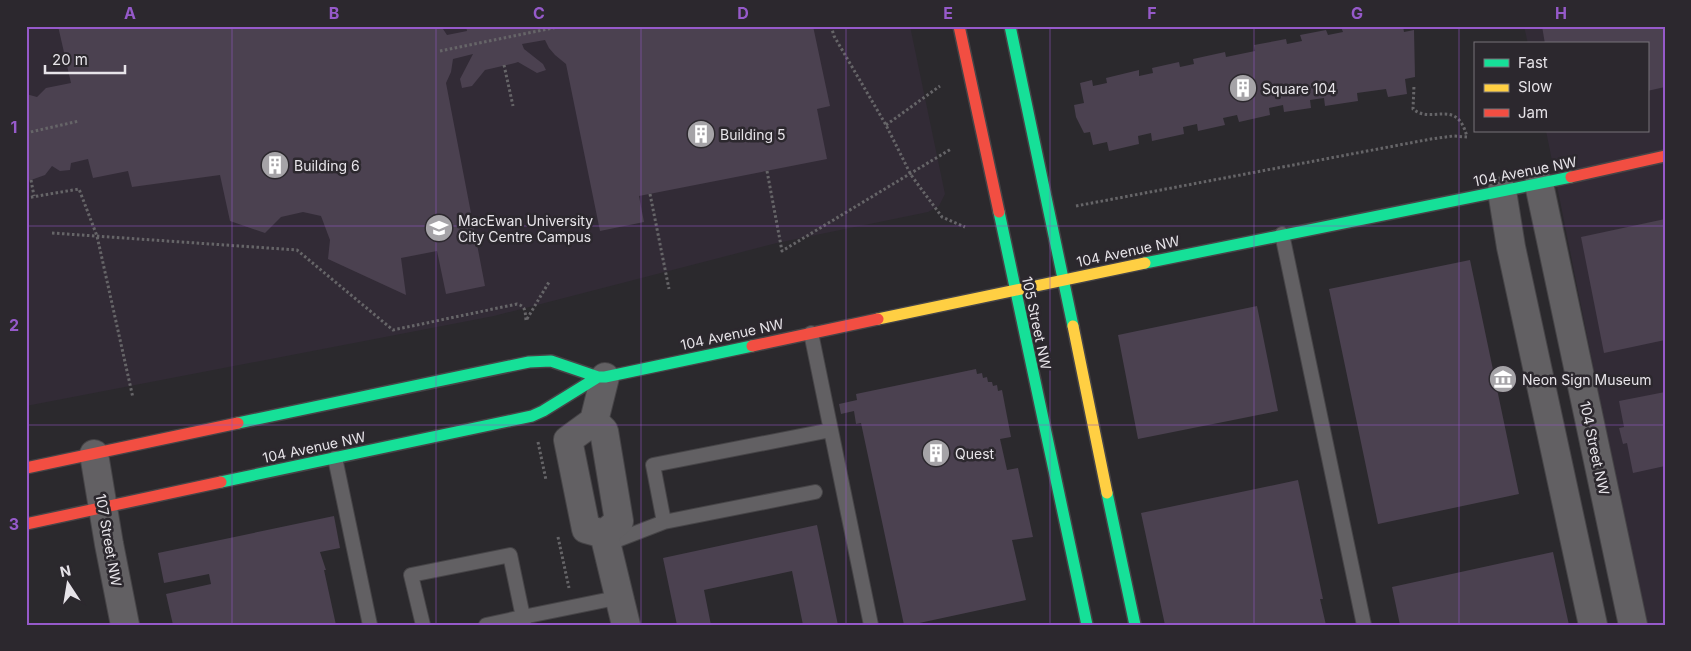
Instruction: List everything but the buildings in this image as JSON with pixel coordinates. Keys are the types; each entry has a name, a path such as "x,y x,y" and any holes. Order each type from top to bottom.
{"main road":[{"name":"105 Street NW","path":"959,26 1087,625"},
{"path":"1010,26 1135,625"},
{"name":"104 Avenue NW","path":"26,524 532,416 601,377 1064,279 1539,184 1665,156"},
{"path":"26,468 529,362 551,361 601,377"}],"street":[{"name":"104 Street NW","path":"1539,184 1633,625"},
{"path":"1502,191 1514,256 1593,625"},
{"path":"601,377 594,420 568,440 586,529 606,539 626,625"},
{"path":"594,420 604,431 620,521 606,539"},
{"name":"107 Street NW","path":"94,454 125,625"}],"lane":[{"path":"1282,234 1364,625"},
{"path":"812,332 871,625"},
{"path":"664,522 653,465 832,430"},
{"path":"335,458 370,625"},
{"path":"606,539 664,522 815,492"},
{"path":"423,625 411,575 510,555 524,621"},
{"path":"486,625 524,621 621,597"}],"path":[{"path":"831,26 834,36 886,125 911,174 942,217 965,226"},
{"path":"440,51 558,27"},
{"path":"504,65 513,106"},
{"path":"1073,199 1076,207 1431,139 1453,136 1467,137 1464,124 1452,115 1417,113 1414,109 1414,85"},
{"path":"886,125 940,86"},
{"path":"26,133 79,121"},
{"path":"767,171 782,251 951,149"},
{"path":"31,180 34,196"},
{"path":"26,198 79,189 97,236 133,398"},
{"path":"650,194 669,289"},
{"path":"52,233 297,250 393,330 517,304 522,305 525,309 526,320 549,282"}],"shaded area":[{"name":"MacEwan University City Centre Campus","path":"26,26 910,26 945,194 939,206 928,212 777,243 494,316 26,406"},
{"path":"1524,26 1665,26 1665,625 1645,625 1546,132 1648,132 1648,42 1528,42"}],"traffic: fast":[{"path":"1010,26 1073,326"},
{"path":"1145,263 1571,177"},
{"path":"999,212 1087,625"},
{"path":"238,423 529,362 551,361 598,377 605,377 752,346"},
{"path":"221,482 532,416 598,377"},
{"path":"1107,493 1135,625"}],"traffic: slow":[{"path":"878,319 1145,263"},
{"path":"1073,326 1107,493"}],"traffic: jam":[{"path":"959,26 999,212"},
{"path":"1571,177 1665,156"},
{"path":"752,346 878,319"},
{"path":"26,468 238,423"},
{"path":"26,524 221,482"}],"place":[{"name":"Square 104","path":"1243,88"},
{"name":"Building 5","path":"701,134"},
{"name":"Building 6","path":"275,165"},
{"name":"MacEwan University City Centre Campus","path":"439,228"},
{"name":"Neon Sign Museum","path":"1503,379"},
{"name":"Quest","path":"936,453"}]}
